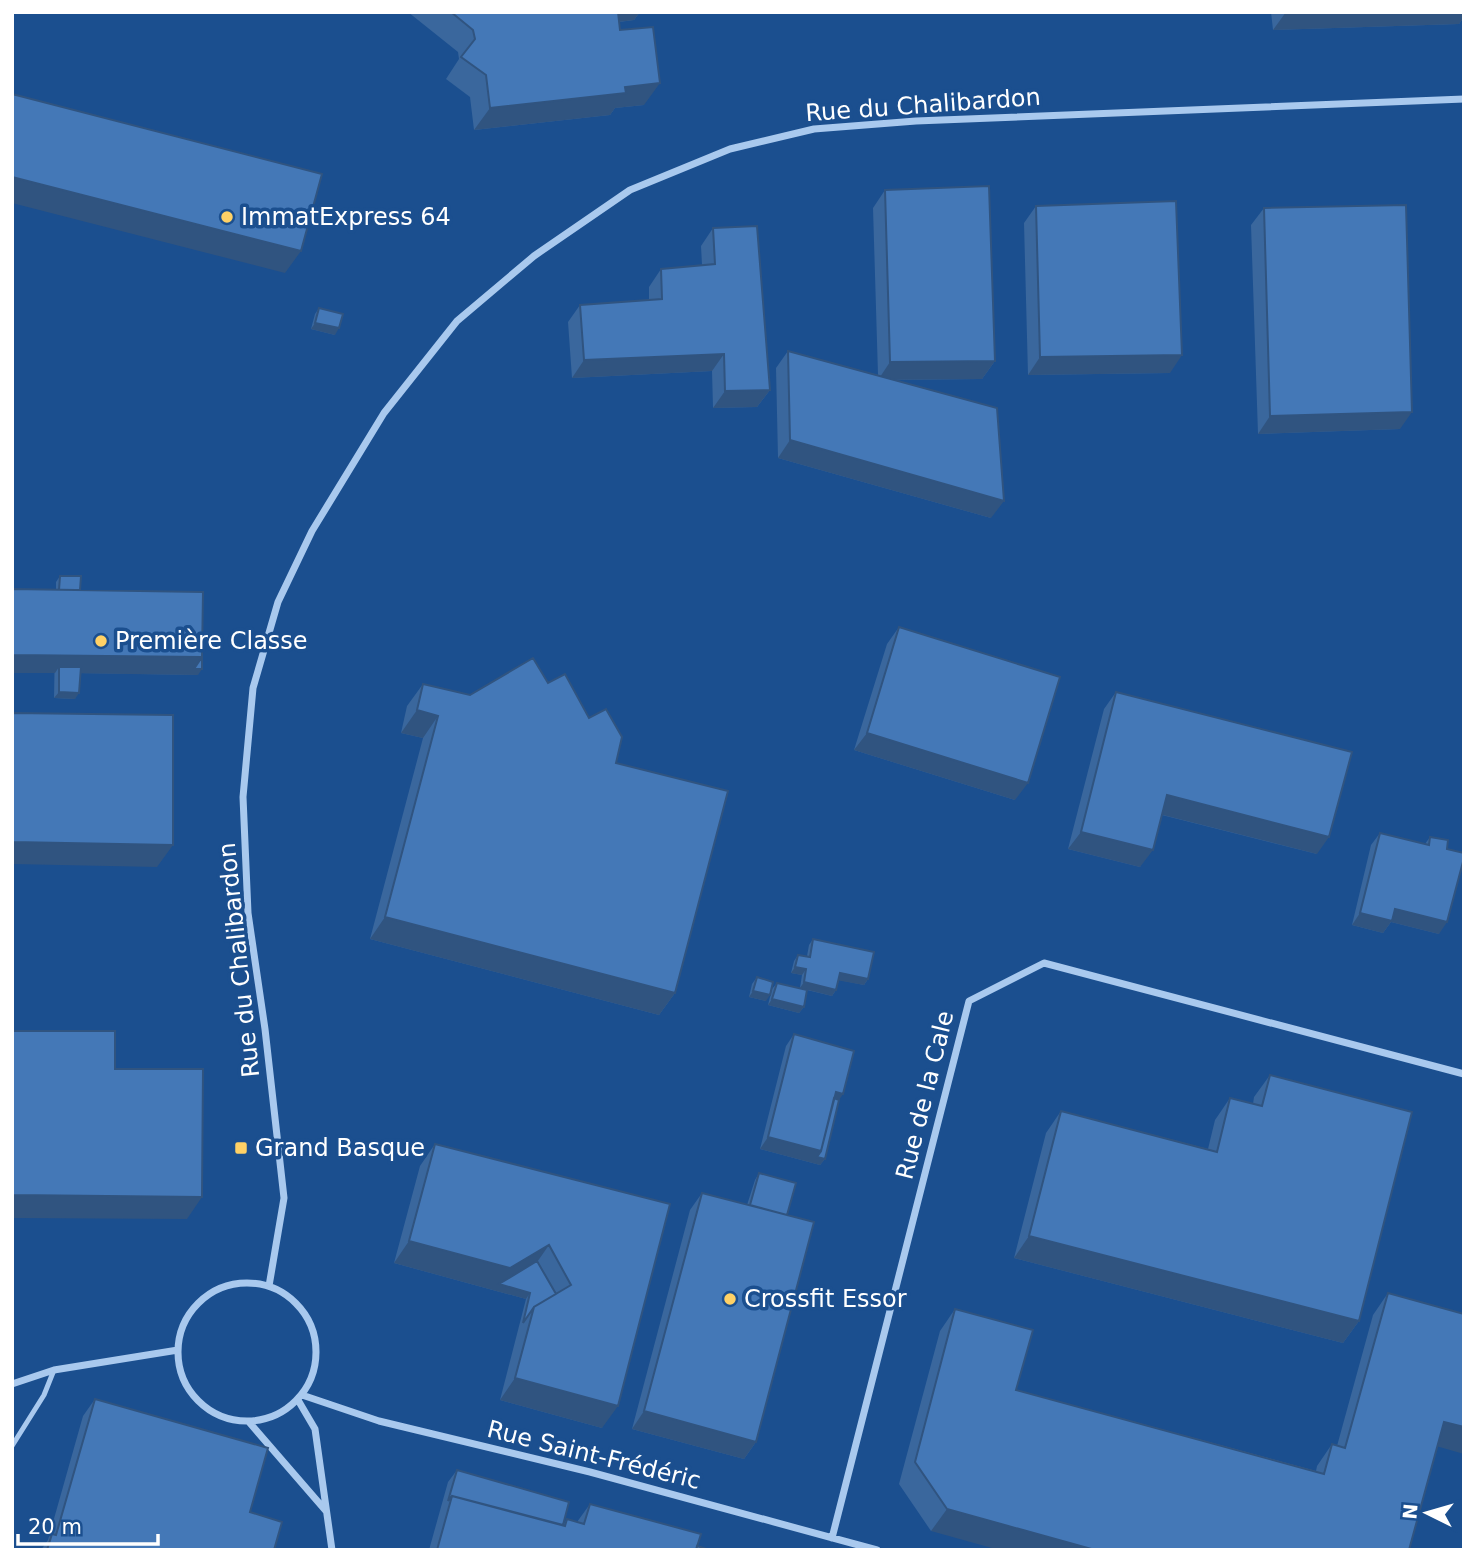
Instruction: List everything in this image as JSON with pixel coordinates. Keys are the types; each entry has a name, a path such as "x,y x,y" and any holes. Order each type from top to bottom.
{"street":[{"name":"Rue du Chalibardon","path":"269,1286 284,1198 265,1030 248,913 243,797 253,688 278,603 312,531 384,413 457,321 534,256 631,190 730,149 814,129 916,121 1464,99"},
{"name":"Rue de la Cale","path":"832,1538 969,1001 1044,963 1464,1074"},
{"path":"237,1284 269,1286 292,1298 308,1319 316,1344 315,1371 300,1397 284,1412 249,1422 227,1419 206,1409 190,1393 180,1373 178,1350 181,1329 191,1310 207,1295 237,1284"},
{"path":"12,1384 54,1370 178,1350"},
{"path":"300,1397 315,1429 332,1550"},
{"name":"Rue Saint-Frédéric","path":"300,1397 379,1421 590,1472 877,1550"},
{"path":"249,1422 328,1513"}],"lane":[{"path":"12,1446 44,1395 54,1370"}],"building":[{"path":"451,12 618,12 620,30 653,27 660,83 625,87 626,93 490,108 486,75 461,57 475,39 473,30"},
{"path":"12,94 322,174 301,251 12,177"},
{"path":"989,186 995,361 890,362 885,190"},
{"path":"1176,201 1182,355 1040,357 1036,206"},
{"path":"1406,205 1412,412 1270,416 1264,208"},
{"path":"757,226 770,390 725,391 724,354 584,360 580,305 662,299 661,269 715,264 713,228"},
{"path":"319,308 343,314 339,328 315,323"},
{"path":"788,351 997,408 1004,501 790,440"},
{"path":"60,576 81,576 80,590 59,590"},
{"name":"Première Classe","path":"12,589 203,592 202,657 12,655"},
{"path":"899,627 1060,677 1028,783 867,733"},
{"path":"202,657 202,669 194,669"},
{"path":"533,658 548,683 565,674 589,718 606,709 622,737 616,763 728,791 675,993 385,917 438,716 417,710 423,684 470,695"},
{"path":"59,667 81,667 79,693 59,692"},
{"path":"1116,692 1352,752 1329,837 1167,795 1153,850 1081,832"},
{"path":"12,713 173,715 173,845 12,842"},
{"path":"1380,833 1429,845 1430,837 1448,840 1447,849 1464,853 1447,922 1395,909 1392,921 1360,913"},
{"path":"813,939 874,952 868,979 840,973 836,990 804,982 806,969 795,967 798,955 810,957"},
{"path":"757,977 773,982 770,995 753,991"},
{"path":"777,983 807,990 804,1007 772,999"},
{"path":"12,1031 115,1031 115,1069 203,1069 202,1197 12,1195"},
{"path":"794,1034 854,1051 843,1094 836,1092 821,1151 768,1137"},
{"path":"1270,1075 1412,1112 1359,1321 1029,1236 1061,1111 1217,1152 1230,1098 1262,1106"},
{"path":"834,1098 839,1100 825,1159 817,1157 821,1151"},
{"path":"435,1144 670,1204 618,1406 515,1378 534,1307 571,1285 549,1245 510,1268 409,1241"},
{"path":"759,1173 796,1183 787,1215 750,1205"},
{"path":"702,1193 814,1222 756,1442 644,1411"},
{"path":"537,1261 556,1294 534,1307 523,1323 530,1293 499,1284"},
{"path":"1388,1293 1464,1314 1464,1427 1444,1422 1409,1550 1095,1550 947,1509 915,1462 955,1309 1033,1330 1016,1390 1324,1474 1332,1444 1345,1448"},
{"path":"95,1399 268,1448 250,1512 282,1522 274,1550 47,1550 52,1534 56,1535"},
{"path":"457,1470 569,1502 563,1525 452,1496 448,1501"},
{"path":"452,1496 565,1526 567,1519 584,1524 590,1504 701,1534 696,1550 437,1550"}],"place":[{"name":"ImmatExpress 64","path":"227,217"},
{"name":"Première Classe","path":"101,641"},
{"name":"Grand Basque","path":"241,1148"},
{"name":"Crossfit Essor","path":"730,1299"}]}
